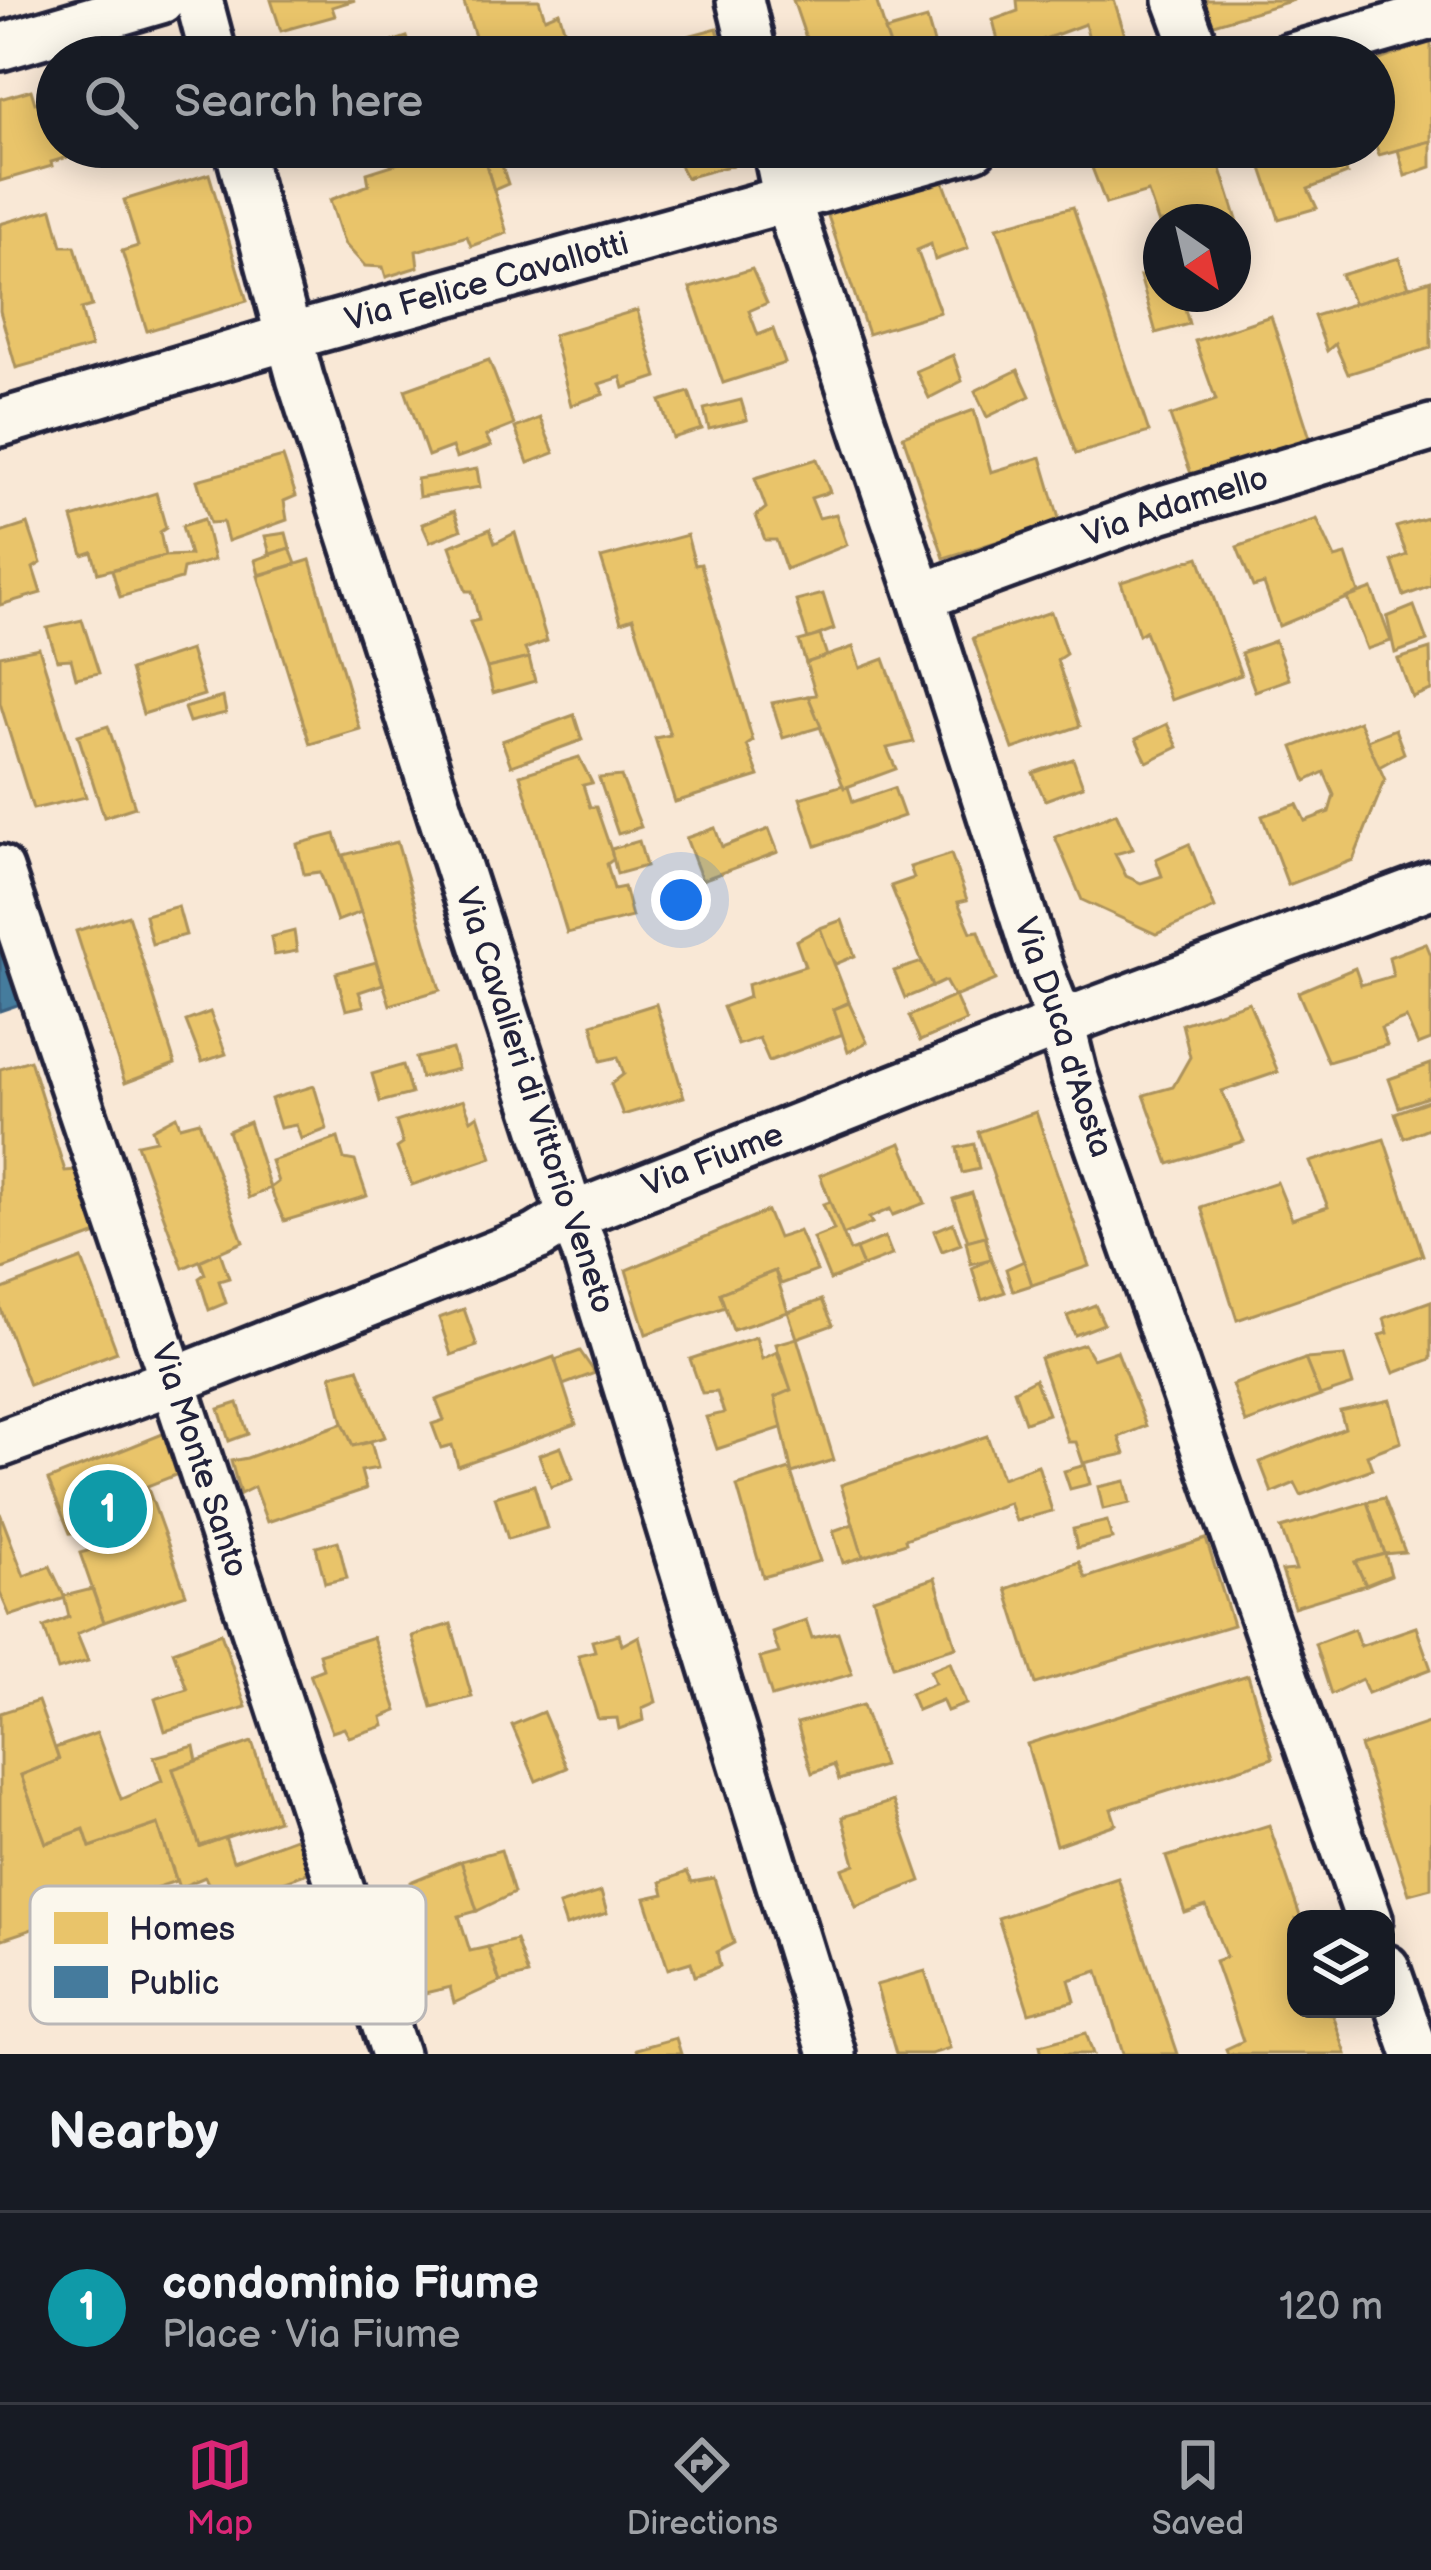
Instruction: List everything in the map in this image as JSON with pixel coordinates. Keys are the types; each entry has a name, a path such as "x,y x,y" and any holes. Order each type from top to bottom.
{"street":[{"path":"0,46 160,0"},
{"path":"199,0 208,36"},
{"path":"740,0 749,36"},
{"path":"1178,0 1191,36"},
{"path":"1350,36 1420,12"},
{"name":"Via Cavalieri di Vittorio Veneto","path":"244,168 289,337 584,1248 832,2054"},
{"name":"Via Duca d'Aosta","path":"780,168 787,200 1061,1023 1074,1075 1366,1910"},
{"name":"Via Felice Cavallotti","path":"0,423 289,337 900,168"},
{"name":"Via Adamello","path":"921,597 1159,510 1431,428"},
{"name":"Via Monte Santo","path":"0,869 340,1886"},
{"name":"Via Fiume","path":"0,1444 537,1237 572,1216 1061,1023 1431,885"},
{"path":"1395,1993 1416,2054"},
{"name":"Via Monte Santo","path":"385,2024 395,2054"}],"building: Homes":[{"path":"271,0 355,0 332,7 335,16 281,31"},
{"path":"463,0 539,0 545,18 559,12 566,36 475,36"},
{"path":"793,0 876,0 887,36 805,36"},
{"path":"1017,0 1114,0 1125,36 1088,36 1085,24 1053,36 997,36 993,20 1018,11"},
{"path":"1199,0 1294,0 1207,26"},
{"path":"927,19 932,36 887,36 885,31"},
{"path":"717,28 719,36 688,36"},
{"path":"1431,41 1431,141 1395,151 1395,54"},
{"path":"31,90 36,103 36,168 45,168 0,181 0,99"},
{"path":"1431,141 1431,167 1405,176 1398,150"},
{"path":"383,168 487,168 507,233 471,246 467,236 416,251 418,267 386,277 383,267 365,266 344,243 330,200 369,185 367,173"},
{"path":"487,168 503,168 508,184 494,190"},
{"path":"681,168 722,168 686,178"},
{"path":"1092,168 1221,168 1232,204 1152,204 1148,192 1106,204"},
{"path":"1262,168 1345,168 1347,174 1308,189 1317,208 1279,219"},
{"path":"209,174 247,301 147,331 122,251 138,246 124,200"},
{"path":"941,175 968,248 935,260 931,244 917,250 940,312 868,334 825,207"},
{"path":"1073,207 1149,432 1076,454 997,227"},
{"path":"52,209 62,246 75,246 92,306 81,309 91,347 16,368 0,311 0,224"},
{"path":"1399,258 1409,287 1354,304 1341,275"},
{"path":"752,269 767,303 749,311 758,335 773,329 785,363 723,383 690,288"},
{"path":"1431,280 1431,348 1348,374 1335,344 1327,351 1314,316"},
{"path":"637,310 657,377 624,388 621,377 599,384 604,394 571,405 553,335"},
{"path":"1150,312 1186,312 1189,324 1156,333"},
{"path":"1271,316 1312,444 1194,482 1170,416 1216,400 1195,341"},
{"path":"953,355 962,381 929,398 916,371"},
{"path":"489,360 514,425 486,436 491,446 456,458 452,447 428,456 405,390"},
{"path":"1018,370 1030,396 987,417 975,391"},
{"path":"689,392 702,429 673,438 660,401"},
{"path":"741,400 747,420 709,429 704,409"},
{"path":"974,410 991,472 1041,457 1060,522 944,558 903,436"},
{"path":"540,418 554,453 528,463 515,428"},
{"path":"283,457 296,496 284,501 287,520 228,541 223,522 210,523 197,480"},
{"path":"817,459 830,492 811,498 819,518 836,514 847,545 786,569 776,540 765,540 756,516 766,508 755,478"},
{"path":"477,469 480,487 419,497 417,479"},
{"path":"156,493 166,528 160,532 165,556 98,573 92,552 83,555 72,518"},
{"path":"454,511 461,530 430,542 422,524"},
{"path":"1431,517 1431,586 1404,596 1392,561 1407,555 1396,527"},
{"path":"204,519 214,560 183,569 181,579 120,597 112,570 165,556 190,555 182,526"},
{"path":"1317,519 1335,558 1346,555 1359,593 1279,626 1264,584 1253,587 1237,547"},
{"path":"28,524 41,563 33,568 41,593 0,605 0,533"},
{"path":"490,529 495,543 515,533 547,641 525,649 529,658 487,668 470,622 479,620 472,591 466,591 450,546"},
{"path":"286,533 290,548 270,554 265,536"},
{"path":"687,535 695,565 701,564 759,776 675,802 655,738 670,735 633,618 621,622 601,558"},
{"path":"290,548 296,564 259,575 255,560"},
{"path":"1199,557 1241,675 1171,700 1145,631 1139,635 1121,582"},
{"path":"310,560 360,729 310,744 258,576"},
{"path":"1372,589 1391,641 1367,649 1347,598"},
{"path":"823,594 834,629 808,639 796,601"},
{"path":"1414,606 1427,641 1395,653 1387,617"},
{"path":"1051,612 1066,654 1057,660 1080,726 1013,749 973,638"},
{"path":"82,620 99,673 76,678 71,659 57,660 47,628"},
{"path":"820,635 827,656 806,663 799,641"},
{"path":"1275,641 1289,679 1255,691 1241,653"},
{"path":"853,647 860,668 884,659 914,742 887,748 896,769 844,788 808,696 816,695 806,663"},
{"path":"39,648 86,797 33,809 0,703 0,656"},
{"path":"1430,649 1431,690 1412,697 1398,659"},
{"path":"190,650 204,695 143,714 130,670"},
{"path":"529,658 535,681 493,693 487,668"},
{"path":"808,696 821,727 783,738 772,703"},
{"path":"223,697 226,713 189,722 184,708"},
{"path":"574,715 582,740 511,766 502,741"},
{"path":"1359,721 1385,780 1353,860 1288,885 1262,816 1297,804 1305,821 1329,812 1334,795 1324,772 1306,781 1293,747"},
{"path":"1167,724 1178,747 1147,762 1136,739"},
{"path":"108,726 135,807 104,817 78,735"},
{"path":"1395,729 1404,753 1379,767 1367,740"},
{"path":"579,757 592,783 583,785 590,807 596,807 614,859 607,864 614,889 624,887 632,917 567,933 520,775"},
{"path":"1073,759 1083,786 1045,800 1033,773"},
{"path":"621,776 641,827 618,834 599,778"},
{"path":"843,785 853,802 894,788 904,816 816,846 800,798"},
{"path":"1116,813 1133,849 1115,854 1126,876 1141,883 1162,876 1156,859 1189,844 1215,908 1156,934 1082,900 1055,837"},
{"path":"715,828 722,847 769,829 778,852 702,880 686,838"},
{"path":"335,834 361,912 337,921 320,872 304,874 297,844"},
{"path":"639,841 646,866 617,874 611,849"},
{"path":"397,842 440,990 390,1005 343,855"},
{"path":"951,854 967,900 958,902 971,932 979,931 996,980 954,997 945,981 932,987 891,886 914,878 910,867"},
{"path":"178,906 186,935 152,944 145,915"},
{"path":"128,915 175,1064 125,1083 76,931"},
{"path":"842,920 855,956 836,964 820,928"},
{"path":"820,928 849,1002 834,1009 843,1034 769,1061 759,1038 738,1045 723,1007 749,997 747,985 805,966 796,941"},
{"path":"294,931 297,951 274,955 271,937"},
{"path":"1426,943 1431,955 1431,1040 1418,1045 1406,1018 1381,1028 1387,1045 1328,1062 1298,992 1355,968 1361,985 1393,976 1389,957"},
{"path":"376,962 383,984 359,992 364,1006 346,1010 336,973"},
{"path":"922,962 932,987 905,998 894,971"},
{"path":"955,996 966,1021 920,1041 909,1016"},
{"path":"1249,1002 1278,1072 1222,1091 1244,1141 1169,1164 1144,1095 1173,1087 1190,1057 1182,1024"},
{"path":"849,1003 867,1042 848,1052 834,1009"},
{"path":"656,1004 684,1097 623,1115 611,1084 624,1074 618,1057 601,1061 592,1024"},
{"path":"210,1012 226,1054 202,1062 186,1021"},
{"path":"452,1049 458,1069 421,1078 416,1058"},
{"path":"30,1060 65,1171 77,1170 97,1234 0,1270 0,1069"},
{"path":"1431,1064 1431,1096 1399,1107 1389,1079"},
{"path":"403,1065 411,1094 380,1102 372,1074"},
{"path":"314,1086 327,1129 301,1139 296,1125 280,1128 271,1099"},
{"path":"463,1100 471,1120 478,1115 492,1158 412,1185 397,1148 403,1144 396,1122"},
{"path":"1431,1100 1431,1127 1404,1138 1395,1113"},
{"path":"1036,1112 1089,1266 1032,1285 978,1132"},
{"path":"176,1116 180,1126 199,1121 243,1242 183,1268 137,1144 156,1140 152,1129"},
{"path":"249,1122 270,1188 249,1198 228,1131"},
{"path":"338,1138 344,1159 355,1161 367,1196 284,1221 270,1188 278,1182 271,1161"},
{"path":"1384,1139 1423,1255 1237,1320 1201,1207 1277,1182 1292,1219 1328,1207 1310,1162"},
{"path":"901,1143 925,1203 893,1215 890,1209 843,1235 820,1175"},
{"path":"974,1144 979,1169 962,1173 957,1148"},
{"path":"972,1193 986,1236 968,1241 953,1199"},
{"path":"830,1202 850,1251 856,1249 863,1266 830,1280 813,1238 834,1230 823,1204"},
{"path":"767,1211 778,1238 799,1231 817,1271 781,1284 775,1271 720,1293 725,1307 646,1334 626,1270"},
{"path":"953,1223 961,1244 942,1251 934,1231"},
{"path":"985,1236 991,1259 971,1264 966,1241"},
{"path":"885,1237 892,1255 863,1266 856,1249"},
{"path":"220,1252 229,1278 219,1281 226,1303 209,1310 199,1278 205,1274 200,1261"},
{"path":"82,1259 117,1352 29,1385 0,1307 0,1290"},
{"path":"991,1259 1005,1292 982,1300 972,1268"},
{"path":"1024,1261 1032,1285 1013,1291 1006,1269"},
{"path":"775,1271 788,1312 733,1330 720,1293"},
{"path":"822,1300 833,1325 797,1338 788,1312"},
{"path":"1431,1301 1431,1359 1394,1373 1379,1335 1388,1333 1384,1318"},
{"path":"1095,1305 1104,1324 1075,1335 1067,1316"},
{"path":"464,1309 477,1346 451,1355 439,1318"},
{"path":"756,1337 762,1359 777,1352 791,1390 775,1397 784,1427 717,1449 706,1417 724,1413 717,1392 702,1393 690,1359"},
{"path":"797,1338 834,1460 792,1473 775,1397 791,1390 776,1344"},
{"path":"1084,1344 1093,1359 1117,1351 1146,1426 1119,1437 1125,1454 1083,1463 1076,1442 1068,1442 1040,1358"},
{"path":"580,1351 595,1373 563,1385 555,1360"},
{"path":"1344,1356 1353,1385 1320,1396 1305,1359"},
{"path":"554,1357 576,1424 458,1466 452,1445 441,1448 432,1424 444,1420 436,1400"},
{"path":"1305,1359 1320,1396 1246,1423 1232,1385"},
{"path":"358,1368 385,1437 353,1446 331,1375"},
{"path":"1035,1379 1048,1414 1025,1422 1014,1390"},
{"path":"1390,1400 1401,1442 1367,1455 1372,1469 1301,1495 1295,1483 1272,1493 1260,1462 1345,1428 1340,1411"},
{"path":"238,1403 248,1434 229,1441 219,1409"},
{"path":"343,1423 353,1446 371,1442 378,1468 361,1471 366,1489 267,1522 254,1487 240,1494 231,1461"},
{"path":"170,1431 186,1471 147,1486 186,1594 104,1622 80,1553 91,1550 86,1531 70,1533 48,1480"},
{"path":"987,1436 1002,1478 1038,1465 1052,1511 1016,1521 1009,1503 863,1557 841,1485"},
{"path":"561,1447 573,1479 551,1487 539,1455"},
{"path":"1085,1465 1090,1484 1070,1489 1064,1471"},
{"path":"790,1469 820,1561 763,1577 737,1486"},
{"path":"1125,1481 1130,1503 1103,1509 1098,1487"},
{"path":"534,1485 547,1528 508,1539 495,1497"},
{"path":"1384,1498 1405,1552 1385,1554 1367,1502"},
{"path":"1367,1502 1385,1554 1355,1562 1366,1585 1294,1607 1282,1571 1296,1570 1281,1528"},
{"path":"0,1513 24,1576 50,1566 65,1598 10,1616 0,1593"},
{"path":"1107,1521 1112,1539 1077,1548 1073,1529"},
{"path":"853,1524 863,1557 843,1563 833,1531"},
{"path":"1206,1539 1233,1625 1036,1684 1006,1589 1079,1562 1086,1578"},
{"path":"338,1541 347,1578 325,1583 316,1547"},
{"path":"1385,1554 1391,1575 1366,1585 1355,1562"},
{"path":"935,1578 956,1647 893,1666 873,1598"},
{"path":"92,1589 104,1622 77,1634 88,1661 58,1670 44,1627 69,1617 64,1596"},
{"path":"806,1620 812,1638 838,1632 852,1674 772,1697 760,1658 779,1653 772,1632"},
{"path":"451,1624 472,1697 432,1707 412,1636"},
{"path":"1416,1627 1431,1669 1368,1693 1362,1679 1331,1694 1315,1644 1354,1629 1360,1646"},
{"path":"221,1633 246,1707 165,1731 155,1699 187,1689 173,1651"},
{"path":"619,1634 622,1645 639,1636 656,1702 642,1708 644,1720 619,1729 617,1718 598,1719 578,1655 595,1651 592,1641"},
{"path":"373,1637 397,1711 382,1717 384,1726 349,1737 344,1728 332,1732 310,1674 323,1669 319,1654"},
{"path":"950,1662 966,1704 947,1711 942,1700 917,1710 910,1693 935,1683 930,1670"},
{"path":"1248,1675 1273,1758 1111,1809 1116,1824 1056,1845 1027,1744"},
{"path":"38,1701 59,1760 21,1775 46,1843 84,1829 90,1847 158,1824 176,1881 161,1886 30,1886 30,1930 0,1940 0,1713"},
{"path":"863,1705 883,1766 839,1780 834,1765 812,1773 797,1723"},
{"path":"543,1712 567,1768 536,1781 512,1725"},
{"path":"1431,1722 1431,1888 1409,1894 1360,1746"},
{"path":"97,1733 121,1799 162,1781 154,1757 194,1746 197,1761 173,1769 200,1846 225,1837 233,1861 306,1834 318,1869 273,1886 209,1886 205,1877 178,1886 158,1824 90,1847 84,1829 46,1843 21,1775 59,1760 55,1748"},
{"path":"252,1742 278,1820 200,1846 173,1769"},
{"path":"893,1801 921,1881 856,1907 842,1869 855,1864 842,1817"},
{"path":"1269,1825 1298,1910 1287,1910 1287,2018 1334,2018 1346,2054 1228,2054 1226,2049 1243,2041 1215,1961 1226,1957 1206,1906 1185,1913 1166,1857"},
{"path":"501,1850 514,1893 477,1911 461,1861"},
{"path":"461,1861 477,1911 459,1916 470,1951 488,1947 500,1982 454,2003 450,1987 426,1993 426,1886 410,1886"},
{"path":"687,1872 692,1882 714,1878 734,1943 717,1952 720,1966 695,1976 691,1962 668,1969 645,1898 664,1894 661,1882"},
{"path":"1118,1878 1178,2054 1123,2054 1098,1971 1069,1980 1075,2001 1029,2013 998,1918"},
{"path":"601,1892 607,1913 566,1926 559,1905"},
{"path":"516,1940 528,1975 500,1982 488,1947"},
{"path":"925,1971 950,2048 931,2054 896,2054 876,1985"},
{"path":"1086,2033 1093,2054 1042,2054 1040,2045"},
{"path":"676,2038 681,2054 638,2054 636,2049"}],"building: Public":[{"path":"0,915 29,1001 0,1011"}],"place":[{"name":"condominio Fiume","path":"108,1509"}]}
